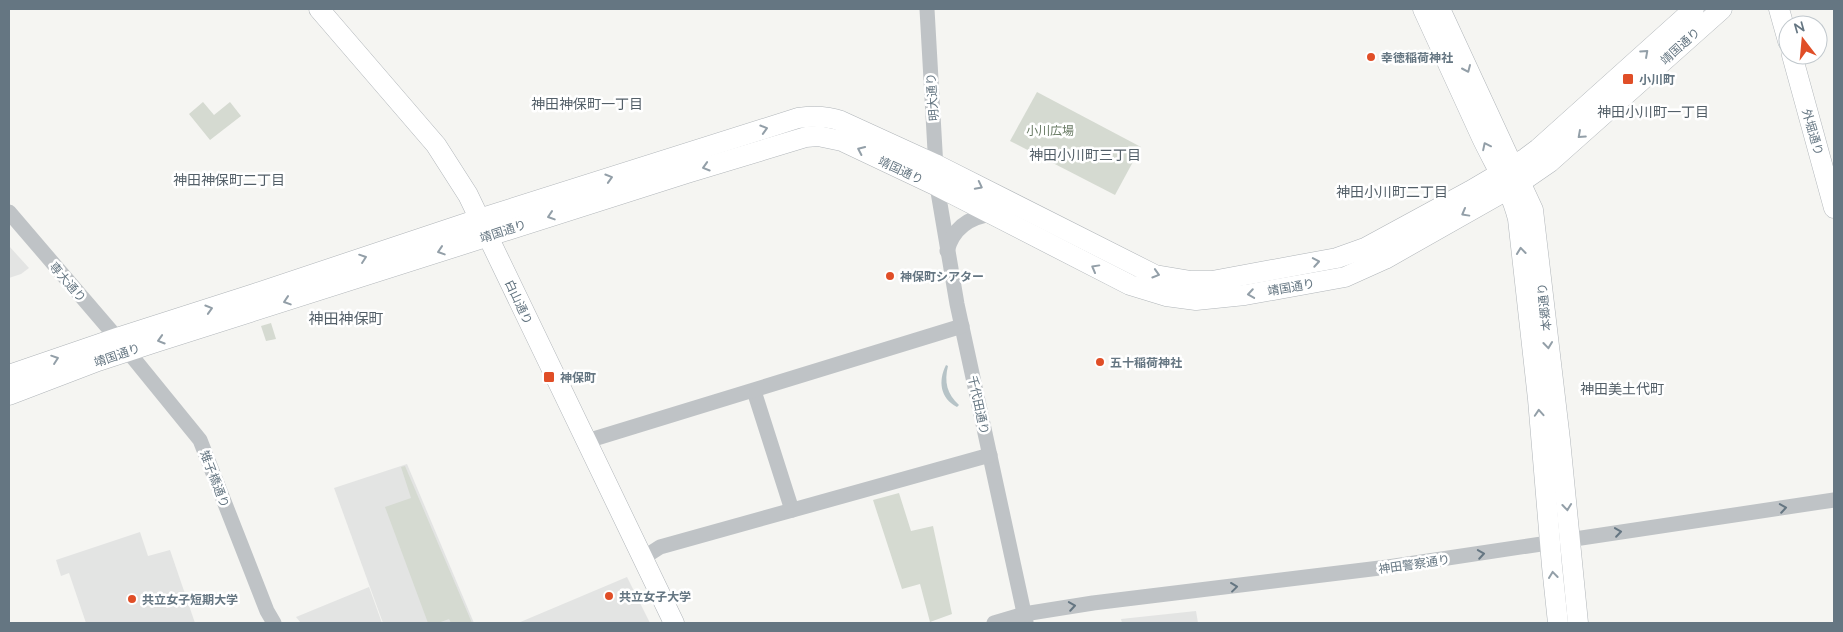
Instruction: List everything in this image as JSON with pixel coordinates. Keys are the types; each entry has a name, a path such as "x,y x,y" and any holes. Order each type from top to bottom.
{"main road":[{"name":"白山通り","path":"319,9 436,145 468,195 674,623"},
{"name":"本郷通り","path":"1423,9 1510,178 1533,210 1578,623"},
{"name":"本郷通り","path":"1440,9 1510,178 1518,218 1538,399 1558,623"},
{"name":"靖国通り","path":"484,227 793,139 818,136 842,142 937,186 1130,285 1166,296 1196,300 1245,295 1345,277 1384,259 1510,178 1538,149 1694,9"},
{"name":"靖国通り","path":"9,375 122,345 484,227 798,118 832,118 841,121 936,164 1155,275 1191,281 1212,281 1337,258 1365,248 1510,178 1550,162 1722,9"},
{"name":"外堀通り","path":"1795,65 1834,208"},
{"name":"靖国通り","path":"9,395 122,345"}],"street":[{"name":"明大通り","path":"927,9 937,186"},
{"name":"千代田通り","path":"937,186 947,251 962,326 1025,618"},
{"name":"専大通り","path":"9,212 122,345"},
{"path":"947,251 950,240 955,232 967,221 978,216 992,214"},
{"path":"587,441 962,326"},
{"name":"雉子橋通り","path":"122,345 200,440 267,611 274,623"},
{"path":"754,391 792,510"},
{"path":"643,558 660,547 990,455"},
{"name":"神田警察通り","path":"994,623 1093,603 1388,567 1834,500"}],"shaded area":[{"path":"9,246 29,268 21,274 9,278"},
{"path":"946,365 948,366 946,377 949,392 959,405 957,407 947,399 942,389 943,371"},
{"path":"407,464 474,623 383,623 334,488"},
{"name":"共立女子短期大学","path":"140,532 148,556 170,550 195,623 86,623 69,573 61,576 56,560"},
{"name":"共立女子大学","path":"627,577 650,623 518,623"},
{"path":"369,587 382,623 301,623 296,617"},
{"path":"1196,611 1198,623 1122,623 1121,619"}],"green space":[{"name":"小川広場","path":"1037,92 1141,147 1115,195 1010,141"},
{"path":"203,102 214,115 230,102 241,116 210,140 189,114"},
{"path":"271,323 276,339 266,341 261,326"},
{"path":"405,466 472,623 451,623 449,619 438,623 428,623 385,507 411,498 401,467"},
{"path":"899,493 911,531 933,526 952,614 930,622 920,584 902,589 873,500"}],"place":[{"name":"幸徳稲荷神社","path":"1371,57"},
{"name":"小川町","path":"1628,79"},
{"name":"神保町シアター","path":"890,276"},
{"name":"五十稲荷神社","path":"1100,362"},
{"name":"神保町","path":"549,377"},
{"name":"共立女子大学","path":"609,596"},
{"name":"共立女子短期大学","path":"132,599"}],"district":[{"name":"神田神保町一丁目","path":"587,103"},
{"name":"神田小川町一丁目","path":"1653,111"},
{"name":"神田小川町三丁目","path":"1085,154"},
{"name":"神田神保町二丁目","path":"229,179"},
{"name":"神田小川町二丁目","path":"1392,191"},
{"name":"神田神保町","path":"346,318"},
{"name":"神田美土代町","path":"1622,388"}]}
